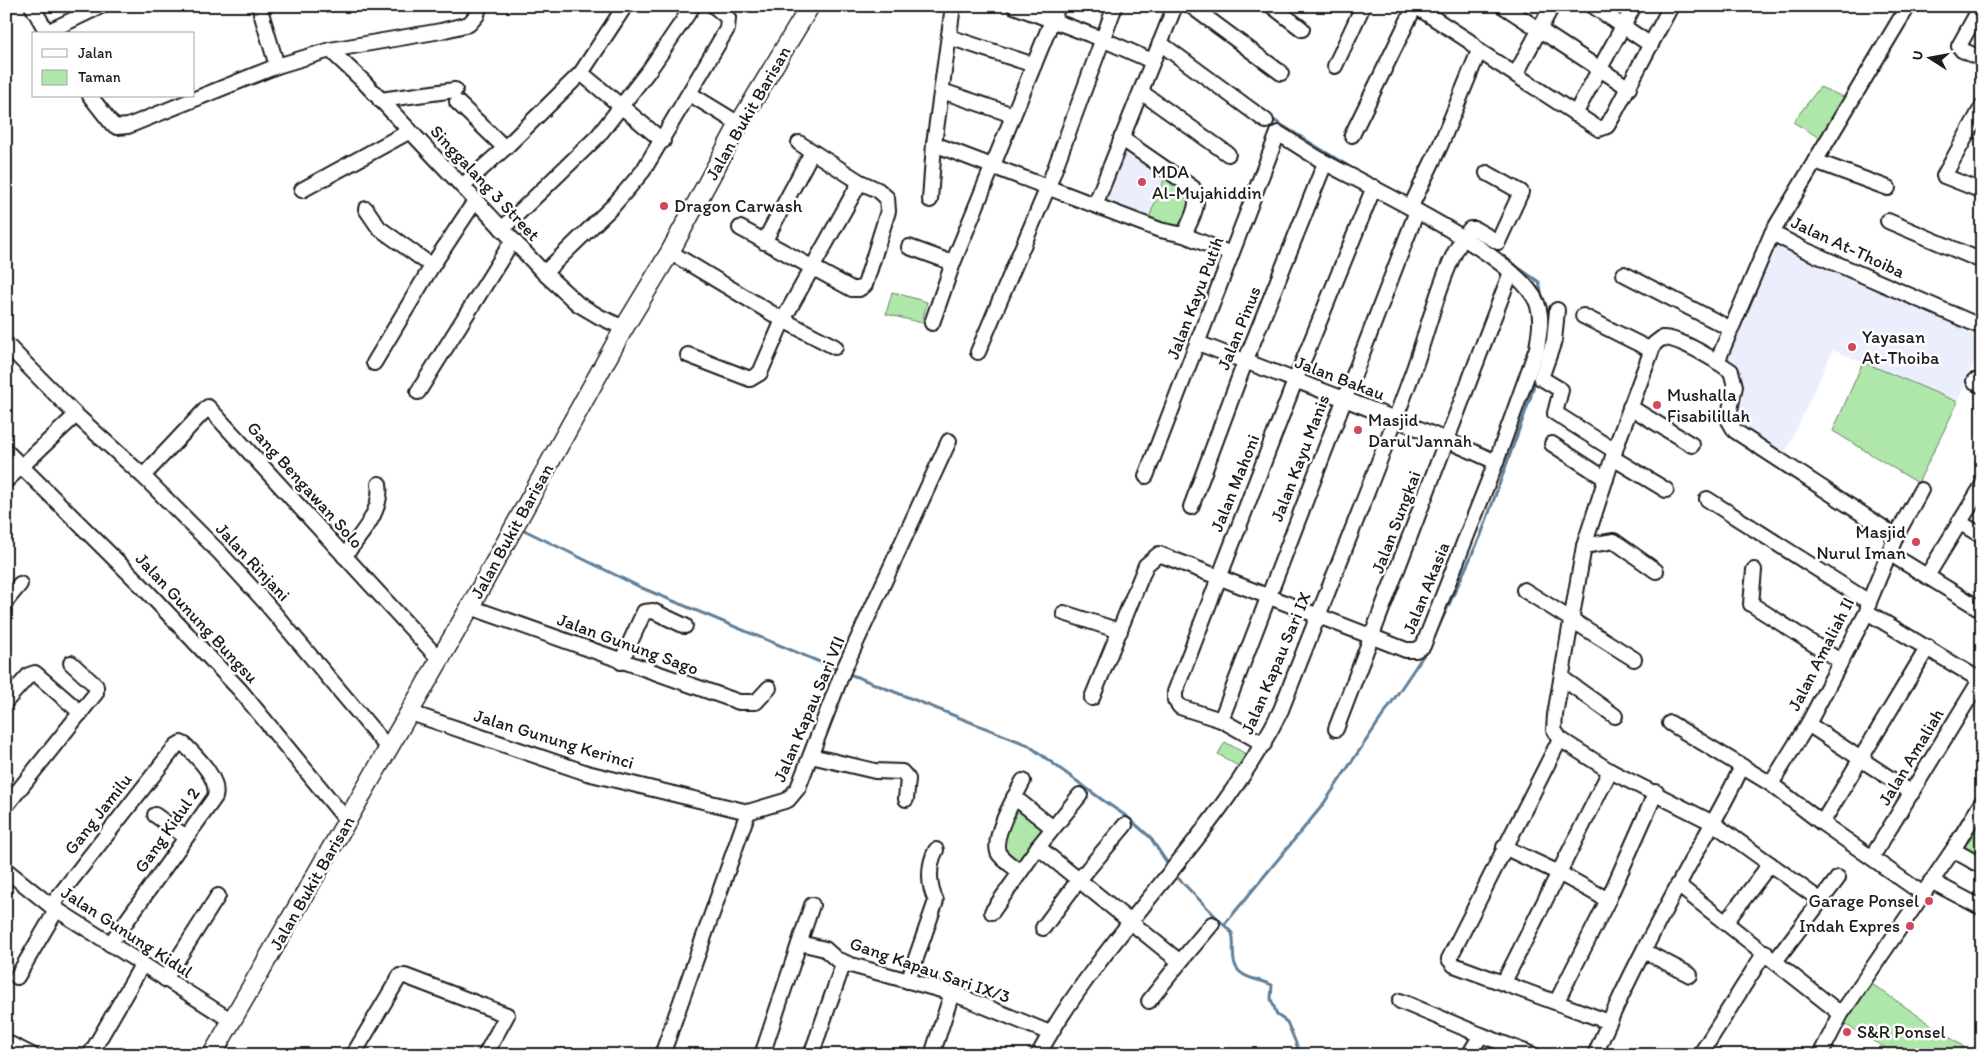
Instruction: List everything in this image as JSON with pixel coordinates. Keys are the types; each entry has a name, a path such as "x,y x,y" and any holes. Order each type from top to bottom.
{"main road":[{"name":"Jalan Bukit Barisan","path":"212,1055 348,822 408,712 470,607 624,328 670,252 739,124 810,6"}],"street":[{"path":"32,6 47,32"},
{"path":"50,32 102,6"},
{"path":"91,98 106,120 123,127 142,122 277,66 330,50 441,31 469,24 477,15 479,6"},
{"path":"462,186 505,148 581,73 626,6"},
{"path":"502,229 598,136 622,108 693,6"},
{"path":"544,273 619,199 643,171 663,141 728,25 726,16 714,6"},
{"path":"930,200 934,144 953,6"},
{"path":"1014,6 1102,39 1152,61"},
{"path":"932,323 953,263 1058,6"},
{"path":"978,352 1048,187 1115,6"},
{"path":"1095,205 1176,6"},
{"path":"1191,6 1281,73"},
{"path":"1272,6 1302,29"},
{"path":"1335,66 1363,6"},
{"path":"1352,135 1415,6 1470,41 1479,51 1599,129 1607,126 1629,88 1671,6"},
{"path":"1503,6 1629,88"},
{"path":"1516,74 1552,6"},
{"path":"1593,6 1651,45"},
{"path":"1575,114 1634,6"},
{"path":"1980,6 1959,46 1962,50 1982,59"},
{"path":"263,7 277,66"},
{"path":"1772,233 1904,8"},
{"path":"949,37 1034,65"},
{"path":"1160,43 1266,121"},
{"name":"Singgalang 3 Street","path":"330,50 544,273 583,307 624,328"},
{"name":"Jalan Kayu Manis","path":"1221,720 1415,206 1479,51"},
{"path":"581,73 663,141"},
{"path":"942,91 1013,115"},
{"path":"1141,92 1228,154"},
{"path":"690,94 739,124"},
{"path":"380,100 456,96 505,148"},
{"path":"1982,107 1944,176 1982,192"},
{"path":"302,190 410,132"},
{"name":"Jalan Akasia","path":"1092,698 1146,565 1153,556 1165,554 1372,638 1411,651 1423,646 1496,462 1537,348 1540,330 1537,303 1524,284 1511,272 1415,206 1325,163 1278,133"},
{"name":"Jalan Kayu Putih","path":"1146,476 1278,133"},
{"path":"1121,138 1193,188 1196,196 1195,209 1184,235"},
{"path":"740,228 852,289 859,289 865,284 888,204 884,194 860,182 799,143"},
{"path":"934,144 1160,230 1184,235 1231,254"},
{"path":"764,242 812,152"},
{"path":"1815,161 1888,188"},
{"name":"Jalan Pinus","path":"1190,507 1245,362 1325,163"},
{"path":"1462,238 1470,229 1475,229 1498,242 1516,207 1521,192 1487,173"},
{"path":"688,355 750,379 760,373 783,320 860,182"},
{"name":"Jalan Mahoni","path":"1264,744 1221,720 1180,707 1174,696 1218,575 1374,187"},
{"path":"374,363 432,266 475,201"},
{"path":"366,208 379,228 432,266"},
{"path":"1888,221 1982,261"},
{"name":"Jalan At-Thoiba","path":"1717,362 1772,233 1814,254 1982,327"},
{"name":"Jalan Kapau Sari IX","path":"1038,1055 1050,1033 1100,960 1222,806 1264,744 1281,710 1396,418 1444,280 1462,238"},
{"path":"418,392 513,240"},
{"path":"909,248 953,263"},
{"path":"670,252 783,320 835,347"},
{"name":"Jalan Sungkai","path":"1336,730 1511,272"},
{"path":"1624,274 1731,329"},
{"path":"1557,310 1554,341 1541,378 1561,390 1555,413 1666,490"},
{"path":"1583,316 1651,350"},
{"path":"1820,900 1713,822 1656,792 1610,771 1560,739 1556,734 1554,726 1584,546 1630,407 1651,350 1658,340 1665,338 1686,345 1717,362 1733,374 1735,386 1728,418 1735,431 1885,527 1896,536"},
{"name":"Jalan Bakau","path":"1198,343 1343,400 1396,418 1496,462"},
{"name":"Jalan Rinjani","path":"6,344 76,415 143,476 264,601 388,748"},
{"name":"Gang Bengawan Solo","path":"143,476 208,407 439,659"},
{"path":"1630,407 1692,445"},
{"path":"6,481 76,415"},
{"name":"Jalan Kapau Sari VII","path":"748,812 783,802 793,796 811,756 843,671 949,441"},
{"path":"1552,444 1606,479"},
{"name":"Jalan Gunung Bungsu","path":"6,452 143,586 240,690 348,822"},
{"path":"344,556 376,507 380,496 379,484"},
{"path":"1927,576 1982,486"},
{"name":"Jalan Amaliah II","path":"1771,784 1808,724 1868,607 1896,536 1921,490"},
{"path":"1707,499 1928,647 1981,679"},
{"path":"1960,522 1982,536"},
{"path":"1584,546 1614,541 1656,571"},
{"path":"1889,553 1982,610"},
{"path":"1754,570 1751,604 1794,634 1840,661"},
{"path":"6,601 20,584"},
{"path":"1524,590 1634,658"},
{"name":"Jalan Gunung Sago","path":"470,607 621,662 746,704 759,700 769,688"},
{"path":"621,662 642,614 646,610 653,611 685,626"},
{"path":"1064,613 1120,631"},
{"path":"1822,823 1928,647"},
{"path":"6,806 96,693 97,688 70,663"},
{"path":"6,701 28,675 35,674 81,713"},
{"path":"1562,678 1615,716"},
{"name":"Jalan Amaliah","path":"1872,857 1981,679"},
{"name":"Jalan Gunung Kerinci","path":"408,712 587,773 748,812"},
{"path":"1670,723 1771,784 1822,823 1923,894"},
{"path":"1808,724 1912,793"},
{"path":"1560,739 1504,847 1450,959 1454,964 1609,1022"},
{"name":"Gang Kidul 2","path":"110,944 212,803 216,789 210,776 194,754 183,744 176,746"},
{"name":"Gang Jamilu","path":"17,976 54,908 176,746"},
{"path":"811,756 875,771 902,772 908,779 906,799"},
{"path":"1595,1055 1609,1022 1678,885 1742,766"},
{"path":"1504,982 1610,771"},
{"path":"1020,872 999,854 997,842 1014,797 1023,781"},
{"path":"1556,1001 1608,900 1656,792"},
{"path":"992,912 1038,847 1080,795"},
{"path":"1014,797 1053,828"},
{"path":"1821,1054 1841,1014 1953,850 1982,802"},
{"path":"662,1055 748,812"},
{"path":"155,815 186,837"},
{"path":"1043,928 1078,880 1125,825"},
{"path":"1038,847 1180,962"},
{"path":"1504,847 1559,873 1608,900"},
{"path":"908,981 936,901 933,894 930,872 931,859 936,850"},
{"path":"1953,850 1982,866"},
{"path":"1726,922 1770,864"},
{"name":"Jalan Gunung Kidul","path":"6,870 54,908 232,1021"},
{"path":"1700,1055 1770,956 1838,878"},
{"path":"1931,881 1982,908"},
{"path":"1678,885 1841,1014"},
{"path":"165,979 218,896"},
{"path":"762,1055 812,905"},
{"path":"1149,1001 1212,924"},
{"name":"Gang Kapau Sari IX/3","path":"800,943 825,949 844,962 952,993 1050,1033"},
{"path":"1644,952 1690,975"},
{"path":"811,1055 844,962"},
{"path":"90,1055 142,965"},
{"path":"353,1055 400,976 405,976 507,1015 485,1055"},
{"path":"932,1055 952,993"},
{"path":"1400,1001 1533,1055"},
{"path":"1469,1055 1481,1035"},
{"path":"6,1042 32,1055"}],"shaded area":[{"name":"MDA Al-Mujahiddin","path":"1122,144 1166,175 1181,224 1174,228 1099,201"},
{"name":"Yayasan At-Thoiba","path":"1772,233 1982,327 1982,343 1958,402 1833,350 1781,462 1735,431 1735,386 1717,362"}],"green space":[{"path":"1820,87 1848,99 1823,140 1793,122"},
{"path":"1166,175 1191,191 1186,217 1174,228 1148,220"},
{"path":"892,292 927,302 922,323 886,314"},
{"path":"1863,362 1958,402 1918,483 1833,431"},
{"path":"1225,742 1246,754 1238,766 1218,754"},
{"path":"1016,804 1047,827 1020,869 1001,852 1013,807"},
{"path":"1982,811 1982,845 1975,858 1958,849"},
{"path":"1869,982 1964,1047 1962,1055 1897,1055 1841,1022"},
{"path":"1050,1047 1072,1055 1044,1055"}],"waterway":[{"path":"1272,119 1364,176"},
{"path":"1506,259 1539,282 1545,309"},
{"path":"1544,344 1546,331"},
{"path":"1432,641 1481,535 1530,399 1536,377"},
{"path":"522,529 642,588 839,670"},
{"path":"1224,925 1322,806 1427,650"},
{"path":"847,673 1028,745 1126,816 1150,837 1170,867"},
{"path":"1174,874 1232,933 1234,961 1240,972 1249,978 1272,985 1271,999 1277,1015 1287,1022 1301,1055"}],"place":[{"name":"MDA Al-Mujahiddin","path":"1142,182"},
{"name":"Dragon Carwash","path":"664,206"},
{"name":"Yayasan At-Thoiba","path":"1852,347"},
{"name":"Mushalla Fisabilillah","path":"1657,405"},
{"name":"Masjid Darul Jannah","path":"1358,430"},
{"name":"Masjid Nurul Iman","path":"1916,542"},
{"name":"Garage Ponsel","path":"1929,901"},
{"name":"Indah Expres","path":"1910,926"},
{"name":"S&R Ponsel","path":"1847,1032"}]}
